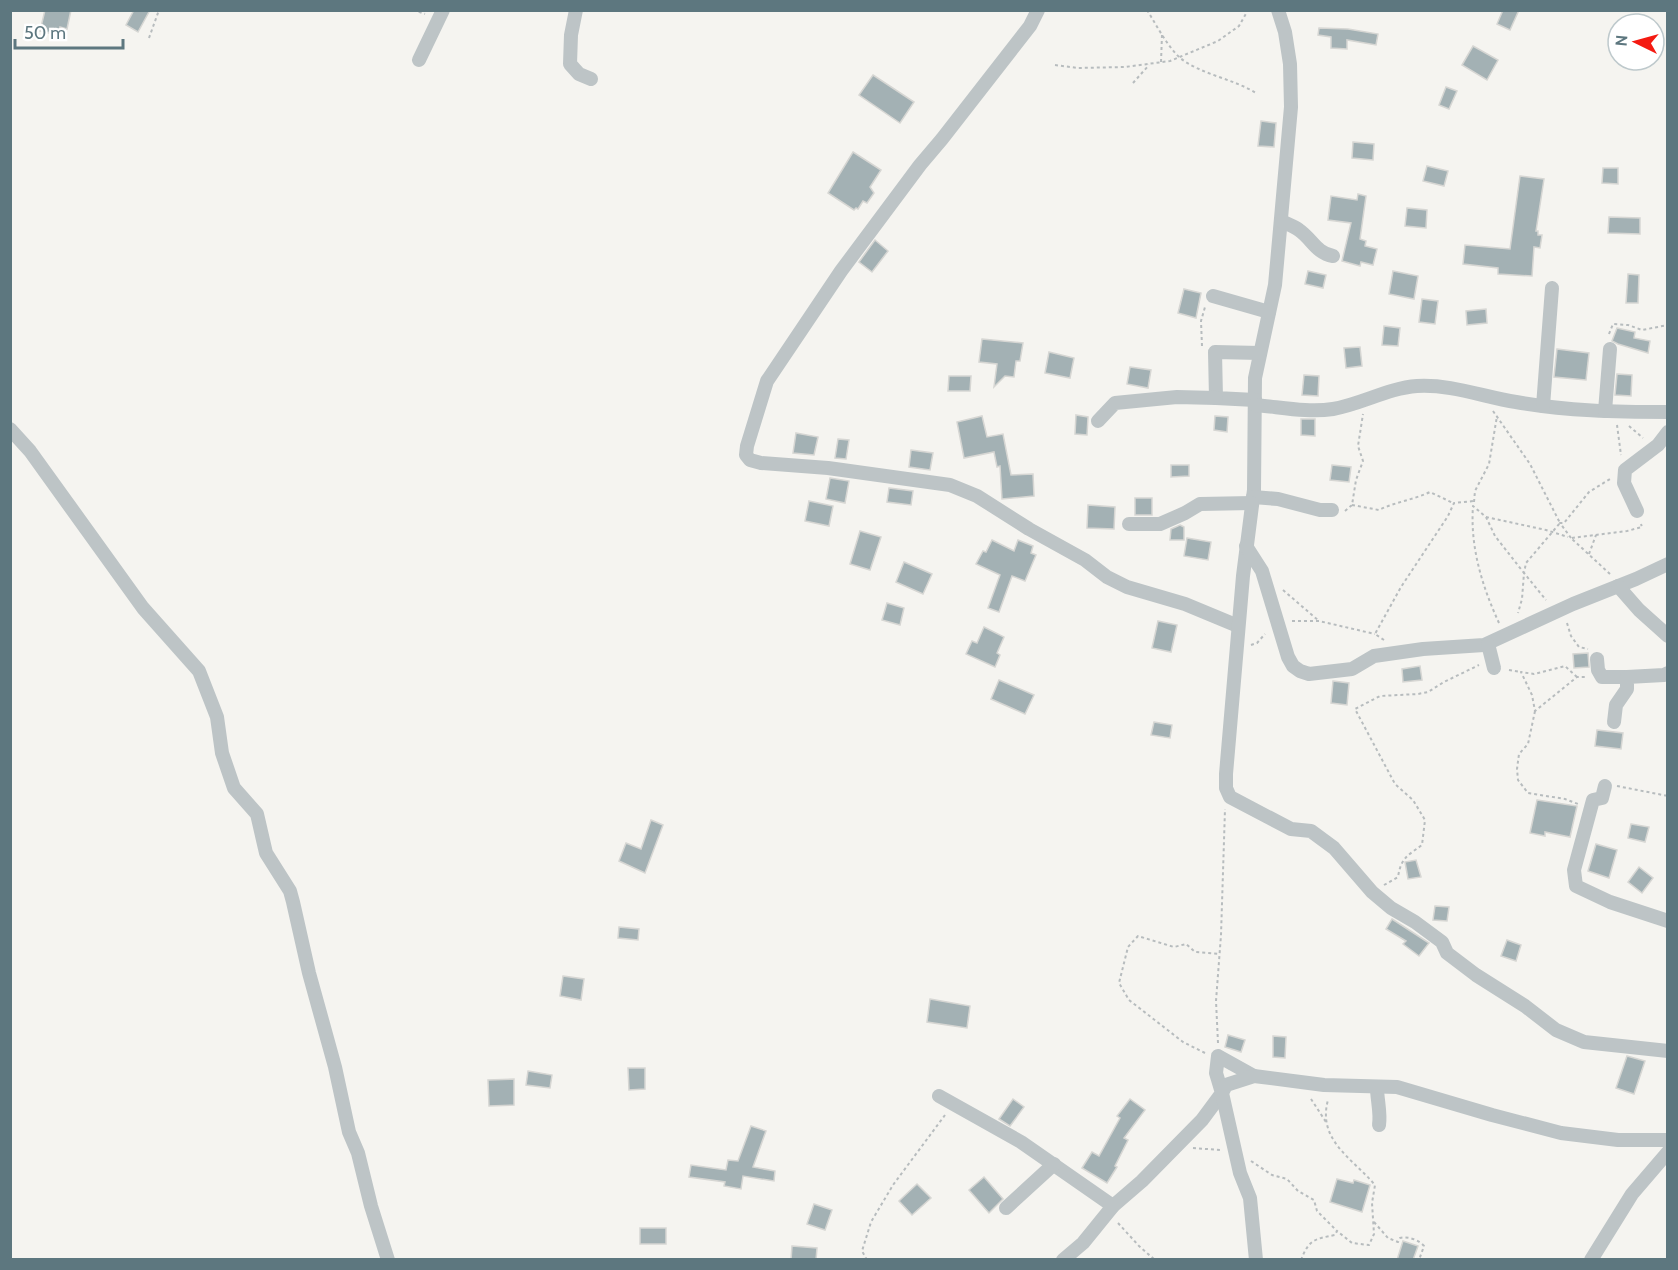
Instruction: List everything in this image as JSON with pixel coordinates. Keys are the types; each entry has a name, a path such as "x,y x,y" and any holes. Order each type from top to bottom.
{"street":[{"path":"419,60 443,10"},
{"path":"576,10 571,35 570,64 579,74 591,79"},
{"path":"1038,10 1030,26 866,236 767,381 746,455 750,460 761,463 828,468 950,484 977,496 1029,529 1085,560 1107,577 1126,586 1185,604 1238,626"},
{"path":"1278,10 1285,32 1290,64 1291,107 1275,285 1255,378 1252,500 1238,626 1226,788 1230,797 1291,829 1311,831 1334,848 1372,892 1391,908 1442,942 1446,953 1525,1006 1556,1030 1584,1042 1668,1051"},
{"path":"1281,221 1299,230 1315,248 1325,255 1333,256"},
{"path":"1543,406 1552,288"},
{"path":"1213,296 1269,312"},
{"path":"1605,411 1610,349"},
{"path":"1216,398 1215,352 1260,354"},
{"path":"1098,421 1115,403 1178,398 1216,398 1320,410 1333,409 1387,392 1417,386 1478,393 1543,406 1605,411 1668,412"},
{"path":"10,429 36,458 143,608 199,671 217,717 222,753 234,788 257,814 266,853 290,891 294,902 309,973 335,1067 349,1132 358,1153 388,1260"},
{"path":"1637,511 1624,483 1624,470 1658,445 1668,432"},
{"path":"1130,524 1160,524 1200,504 1252,500 1278,499 1320,510 1332,510"},
{"path":"1246,546 1262,571 1284,646 1293,666 1308,674 1352,669 1374,656 1488,644 1668,564"},
{"path":"1618,586 1639,610 1668,636"},
{"path":"1488,644 1494,668"},
{"path":"1597,659 1598,670 1602,677 1627,678 1668,673"},
{"path":"1614,722 1616,705 1627,689 1627,678"},
{"path":"1605,786 1602,798 1593,800 1574,870 1576,886 1610,902 1668,921"},
{"path":"1256,1260 1251,1198 1235,1155 1216,1073 1218,1056 1254,1076 1336,1086 1397,1087 1561,1133 1618,1140 1668,1140"},
{"path":"1063,1260 1083,1243 1113,1206 1142,1181 1202,1120 1226,1085 1254,1076"},
{"path":"1377,1087 1379,1125"},
{"path":"939,1096 1021,1142 1113,1206"},
{"path":"1591,1260 1632,1194 1668,1152"},
{"path":"1006,1208 1054,1164"}],"path":[{"path":"149,38 159,10"},
{"path":"1147,10 1180,57 1190,64 1256,93"},
{"path":"1055,65 1078,68 1161,63 1218,41 1239,26 1248,10"},
{"path":"1161,63 1162,34"},
{"path":"1133,83 1149,65"},
{"path":"1213,296 1203,310 1201,321 1202,346 1215,352"},
{"path":"1610,349 1609,336 1613,324 1628,325 1642,330 1668,325"},
{"path":"1478,393 1530,464 1560,524 1571,538 1608,571 1618,586"},
{"path":"1504,399 1497,416 1489,464 1475,491 1472,528 1478,568 1489,602 1510,634"},
{"path":"1332,510 1344,512 1352,505 1356,480 1363,461 1358,446 1366,400"},
{"path":"1510,634 1522,599 1526,563 1560,524 1564,523 1589,492 1624,470 1616,428 1618,418"},
{"path":"1627,425 1658,445"},
{"path":"1352,505 1379,510 1391,504 1413,500 1430,492 1454,503 1474,501"},
{"path":"1375,634 1401,587 1449,516 1454,503"},
{"path":"1473,506 1486,517 1496,536 1538,592 1557,612 1564,614 1571,636 1579,647 1594,650 1597,659"},
{"path":"1486,517 1571,538 1642,527 1637,511"},
{"path":"1589,554 1596,535"},
{"path":"1283,590 1319,621"},
{"path":"1236,657 1247,647 1257,643 1278,621 1319,621 1375,634 1405,652"},
{"path":"1372,892 1398,877 1400,864 1404,858 1422,845 1425,820 1413,800 1395,784 1355,709 1380,696 1428,692 1480,665 1534,674 1565,666 1577,677"},
{"path":"1521,672 1532,695 1535,711 1528,744 1519,754 1518,780 1528,793 1565,799 1591,808"},
{"path":"1535,711 1577,677 1602,677"},
{"path":"1605,786 1622,786 1668,796"},
{"path":"1220,954 1195,952 1186,944 1174,947 1138,936 1128,947 1119,984 1129,1000 1183,1042 1201,1052 1218,1056 1216,1001 1220,954 1226,788"},
{"path":"1300,1082 1326,1122"},
{"path":"1175,1146 1235,1155 1272,1175 1287,1179 1298,1191 1314,1200 1317,1212 1337,1231 1352,1243 1369,1245 1374,1234 1372,1203 1374,1185 1334,1144 1326,1126 1327,1103 1336,1086"},
{"path":"867,1260 862,1251 871,1222 893,1185 953,1103"},
{"path":"1113,1206 1119,1224 1155,1260"},
{"path":"1374,1222 1388,1238 1398,1242 1400,1238 1405,1237 1421,1242 1424,1246 1419,1260"},
{"path":"1302,1260 1306,1247 1314,1239 1335,1235 1337,1231"}],"building":[{"path":"45,10 71,10 67,29 60,27 58,35 40,31"},
{"path":"134,10 150,10 138,32 126,25"},
{"path":"1503,10 1519,10 1510,30 1497,24"},
{"path":"1319,28 1348,29 1378,34 1376,45 1347,40 1347,49 1331,48 1331,37 1318,35"},
{"path":"1473,46 1498,60 1487,80 1462,65"},
{"path":"873,75 914,102 900,123 859,95"},
{"path":"1446,87 1457,91 1449,109 1439,105"},
{"path":"1261,121 1276,123 1274,147 1258,146"},
{"path":"1353,142 1374,144 1373,160 1352,158"},
{"path":"853,152 881,170 870,187 874,193 867,203 863,201 858,209 854,210 828,193"},
{"path":"1427,166 1448,171 1444,186 1423,181"},
{"path":"1603,168 1618,168 1618,184 1602,183"},
{"path":"1520,176 1544,179 1536,231 1538,235 1542,235 1540,248 1534,247 1532,276 1498,274 1498,268 1463,264 1465,245 1510,249"},
{"path":"1358,194 1366,196 1360,239 1366,241 1365,246 1377,249 1373,265 1361,262 1360,266 1342,261 1351,223 1328,220 1331,196 1357,200"},
{"path":"1407,208 1427,210 1426,228 1405,226"},
{"path":"1609,217 1640,218 1640,234 1608,233"},
{"path":"875,240 888,251 872,272 859,262"},
{"path":"1308,271 1326,275 1323,288 1305,284"},
{"path":"1393,271 1418,276 1414,299 1389,294"},
{"path":"1628,274 1639,275 1638,303 1626,303"},
{"path":"1184,289 1201,293 1196,318 1178,313"},
{"path":"1422,299 1438,301 1435,324 1419,322"},
{"path":"1486,309 1487,323 1467,325 1466,311"},
{"path":"1384,326 1400,328 1398,346 1382,345"},
{"path":"1617,328 1635,332 1634,338 1650,341 1648,353 1612,341"},
{"path":"982,339 1023,343 1020,361 1016,361 1014,377 1005,376 994,387 997,364 979,362"},
{"path":"1360,347 1362,366 1346,368 1344,348"},
{"path":"1557,349 1589,353 1586,380 1554,377"},
{"path":"1049,352 1074,358 1070,378 1045,373"},
{"path":"1130,367 1151,370 1148,388 1127,384"},
{"path":"1617,374 1632,375 1631,396 1615,395"},
{"path":"1304,375 1319,376 1318,396 1302,395"},
{"path":"949,376 971,376 970,391 948,391"},
{"path":"1076,415 1088,417 1087,435 1075,434"},
{"path":"982,416 987,437 1003,434 1011,475 1033,474 1034,496 1002,499 1000,466 997,467 994,452 964,458 957,422"},
{"path":"1215,416 1228,417 1227,432 1214,430"},
{"path":"1301,419 1315,419 1315,436 1301,435"},
{"path":"796,433 818,437 814,455 793,453"},
{"path":"838,439 849,440 846,459 835,458"},
{"path":"911,450 933,453 930,470 909,467"},
{"path":"1171,465 1189,465 1189,476 1171,477"},
{"path":"1332,465 1351,467 1349,482 1330,480"},
{"path":"830,478 849,481 845,503 826,499"},
{"path":"889,488 913,491 911,505 887,502"},
{"path":"1135,498 1152,498 1152,515 1135,515"},
{"path":"809,501 833,506 829,526 805,521"},
{"path":"1088,505 1115,507 1114,529 1087,528"},
{"path":"1180,525 1184,527 1184,540 1170,540 1171,529"},
{"path":"860,531 881,537 870,570 850,564"},
{"path":"1187,538 1211,542 1208,560 1184,556"},
{"path":"992,540 1014,551 1018,540 1033,546 1031,553 1036,555 1025,581 1012,576 999,612 988,608 1000,575 976,564"},
{"path":"904,562 932,574 923,594 896,582"},
{"path":"887,603 904,608 900,625 882,620"},
{"path":"1158,621 1177,625 1171,652 1152,648"},
{"path":"984,627 1004,637 997,653 1000,655 995,667 966,654 972,641 977,643"},
{"path":"1588,653 1589,667 1574,668 1573,654"},
{"path":"1420,666 1422,680 1403,682 1402,669"},
{"path":"999,680 1034,695 1025,714 991,699"},
{"path":"1333,681 1349,683 1347,705 1331,703"},
{"path":"1154,722 1172,725 1170,738 1151,735"},
{"path":"1597,730 1623,733 1621,749 1595,746"},
{"path":"1537,800 1577,806 1570,837 1545,832 1545,836 1530,833"},
{"path":"651,820 663,825 645,873 619,861 626,843 641,849"},
{"path":"1631,824 1649,827 1645,842 1628,838"},
{"path":"1596,844 1617,850 1609,878 1588,871"},
{"path":"1416,860 1421,877 1408,879 1405,862"},
{"path":"1639,867 1653,878 1642,893 1628,882"},
{"path":"1435,906 1449,907 1447,921 1433,920"},
{"path":"1392,919 1429,943 1419,956 1403,944 1406,941 1386,929"},
{"path":"619,927 639,929 638,940 618,938"},
{"path":"1507,940 1521,945 1516,961 1501,956"},
{"path":"563,976 584,979 581,1000 560,996"},
{"path":"930,999 970,1006 967,1028 927,1022"},
{"path":"1228,1035 1245,1040 1241,1052 1225,1047"},
{"path":"1273,1036 1286,1037 1285,1058 1273,1057"},
{"path":"1627,1056 1645,1061 1634,1094 1616,1088"},
{"path":"628,1068 645,1068 645,1089 629,1090"},
{"path":"528,1071 552,1075 550,1088 526,1085"},
{"path":"514,1079 514,1105 489,1106 488,1080"},
{"path":"1013,1099 1024,1107 1010,1126 999,1119"},
{"path":"1130,1099 1145,1110 1124,1138 1128,1140 1115,1166 1117,1167 1107,1183 1082,1168 1092,1152 1099,1156 1120,1118 1117,1116"},
{"path":"751,1126 766,1131 753,1167 775,1171 774,1181 743,1176 741,1189 724,1186 725,1182 689,1177 691,1165 726,1170 728,1160 738,1161"},
{"path":"984,1177 1003,1199 989,1213 969,1190"},
{"path":"1337,1179 1353,1183 1354,1180 1370,1185 1362,1212 1330,1202"},
{"path":"917,1184 931,1198 912,1215 899,1201"},
{"path":"814,1204 832,1210 825,1230 807,1224"},
{"path":"640,1228 666,1228 666,1244 640,1244"},
{"path":"1403,1241 1418,1246 1413,1260 1397,1260"},
{"path":"792,1246 817,1248 816,1260 791,1260"}]}
